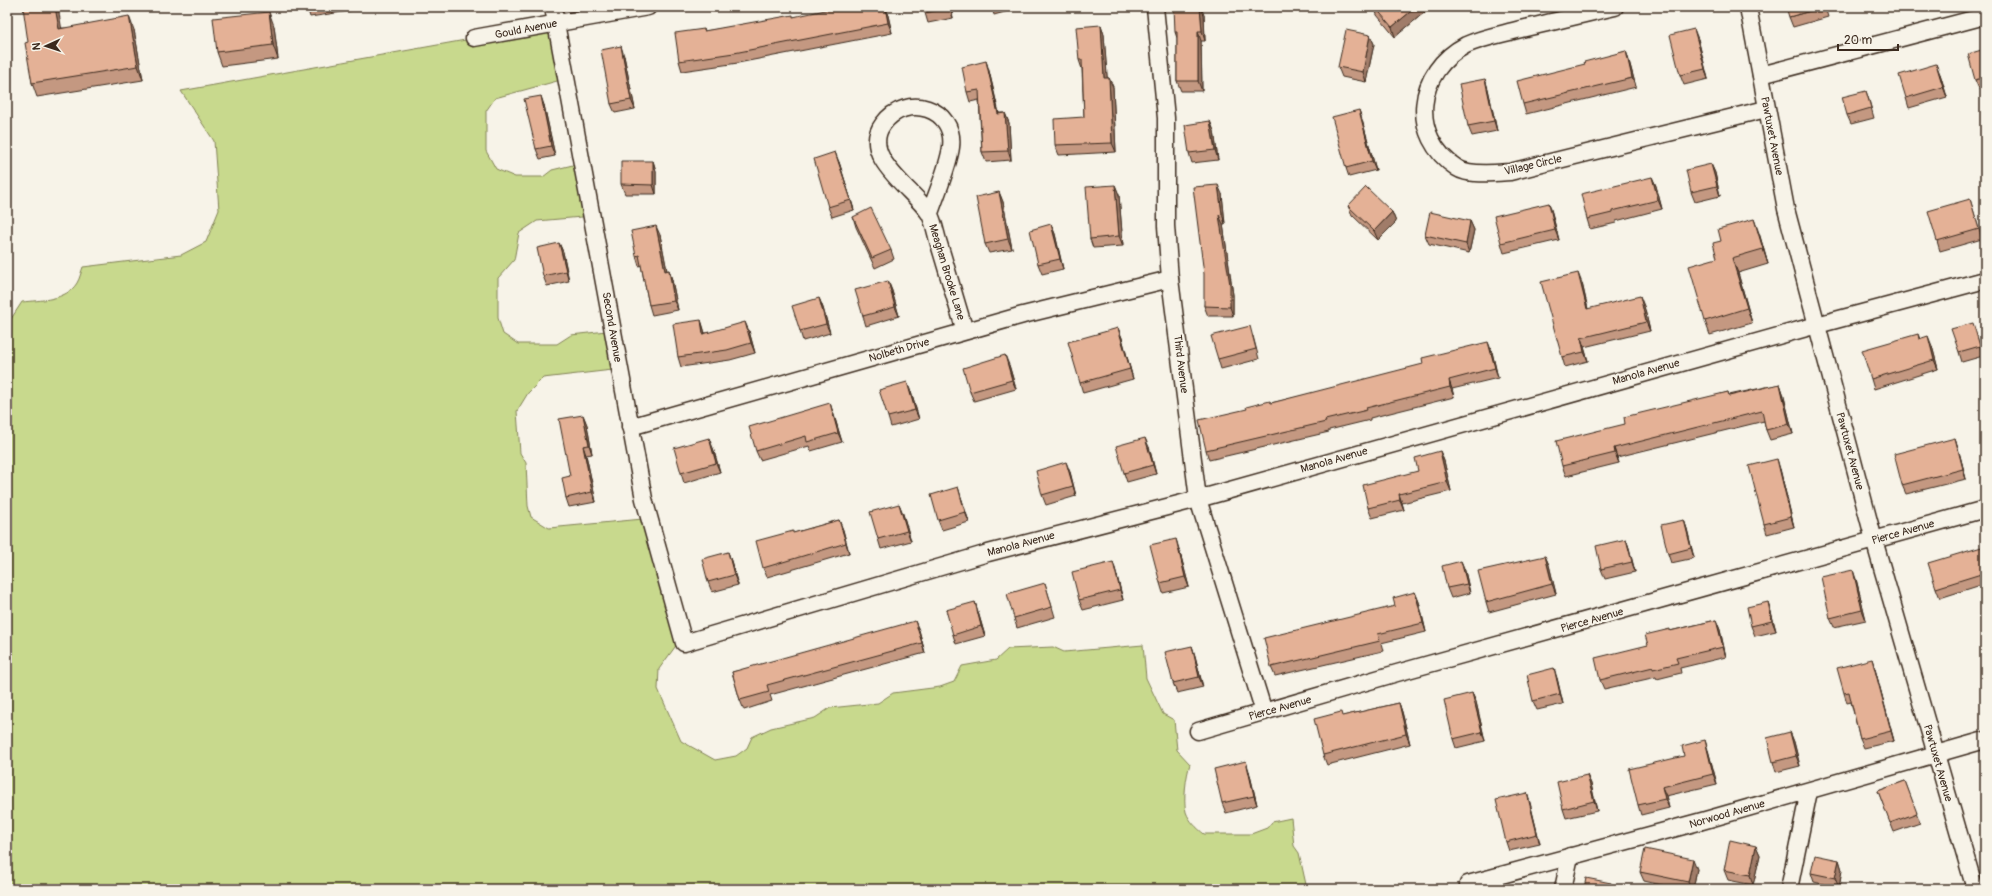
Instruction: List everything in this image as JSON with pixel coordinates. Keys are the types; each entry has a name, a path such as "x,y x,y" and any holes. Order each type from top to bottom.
{"street":[{"name":"Second Avenue","path":"553,7 630,427 646,506 684,643"},
{"name":"Gould Avenue","path":"474,38 648,7"},
{"name":"Third Avenue","path":"1155,7 1166,118 1166,226 1170,279 1198,499 1264,712"},
{"name":"Village Circle","path":"1615,7 1492,36 1466,45 1443,62 1432,75 1425,95 1424,118 1428,133 1440,153 1458,169 1480,174 1510,172 1766,109"},
{"name":"Pawtuxet Avenue","path":"1748,7 1786,209 1874,540 1975,889"},
{"path":"1760,75 1985,16"},
{"name":"Meaghan Brooke Lane","path":"930,214 951,147 950,132 943,119 932,110 918,106 903,107 891,114 881,125 877,139 878,154 885,166 930,214 965,331"},
{"name":"Nolbeth Drive","path":"630,427 1023,315 1170,279"},
{"name":"Manola Avenue","path":"684,643 988,553 1198,499 1816,325 1985,280"},
{"name":"Pierce Avenue","path":"1198,731 1985,509"},
{"name":"Norwood Avenue","path":"1468,884 1809,791 1985,740"},
{"path":"1789,889 1809,791"},
{"path":"1563,889 1570,856"}],"green space":[{"path":"555,19 568,78 495,98 486,111 486,151 496,169 515,177 543,177 552,170 581,163 593,216 537,221 519,233 514,260 498,278 498,318 503,334 518,344 557,344 571,335 615,330 621,369 543,378 528,393 517,411 520,453 526,463 528,506 531,517 549,528 653,518 683,636 659,669 658,689 681,741 715,760 736,756 747,748 752,737 771,728 815,718 830,708 878,703 893,693 940,687 954,682 962,666 996,660 1008,649 1053,647 1064,652 1143,645 1146,678 1163,714 1174,720 1177,750 1190,764 1186,781 1185,795 1185,807 1189,818 1204,834 1251,834 1267,828 1272,822 1291,818 1294,846 1299,853 1307,889 7,889 7,325 22,302 44,300 60,296 72,289 78,281 83,267 181,255 206,242 219,210 214,141 181,91 499,34"}],"building":[{"path":"23,7 55,7 59,29 129,16 138,66 32,83 25,43 28,42"},
{"path":"839,7 885,7 888,23 734,53 679,61 675,33 704,29 704,31 793,15 793,17"},
{"path":"923,7 949,7 949,8 925,13"},
{"path":"1174,7 1200,7 1202,31 1198,31 1198,81 1177,81 1177,32 1175,32"},
{"path":"1375,7 1416,7 1392,27"},
{"path":"1786,7 1824,7 1789,17"},
{"path":"269,12 273,45 217,52 213,18"},
{"path":"1101,25 1104,78 1109,78 1112,143 1055,145 1054,119 1084,117 1082,60 1079,60 1076,27"},
{"path":"1694,29 1705,69 1680,75 1670,35"},
{"path":"1346,30 1370,35 1363,72 1338,67"},
{"path":"621,46 631,100 611,104 601,50"},
{"path":"1985,49 1985,77 1975,80 1968,54"},
{"path":"1626,51 1632,78 1523,104 1517,81 1585,64 1584,62"},
{"path":"986,61 998,114 1005,113 1008,151 982,152 979,90 967,92 962,67"},
{"path":"1936,64 1943,87 1906,98 1899,75"},
{"path":"1485,79 1494,121 1468,126 1459,84"},
{"path":"1866,91 1871,108 1847,115 1842,97"},
{"path":"541,96 551,146 536,149 524,99"},
{"path":"1359,110 1372,161 1346,168 1332,117"},
{"path":"1210,121 1215,150 1189,153 1185,125"},
{"path":"835,152 851,200 828,207 814,159"},
{"path":"621,161 653,161 653,185 621,184"},
{"path":"1711,164 1717,186 1691,192 1686,170"},
{"path":"1652,177 1658,200 1612,211 1612,213 1587,219 1581,194"},
{"path":"1115,185 1119,236 1090,239 1086,187"},
{"path":"1218,185 1222,214 1219,215 1230,285 1230,307 1204,306 1204,274 1193,187"},
{"path":"1366,187 1392,212 1374,231 1348,206"},
{"path":"999,192 1008,239 985,244 976,197"},
{"path":"1970,199 1979,229 1937,241 1928,211"},
{"path":"1549,203 1555,230 1501,243 1494,216"},
{"path":"871,208 891,250 872,258 853,217"},
{"path":"1430,212 1470,221 1466,244 1425,235"},
{"path":"1754,219 1763,249 1732,258 1747,308 1705,321 1689,266 1717,258 1713,243 1721,241 1718,229"},
{"path":"1051,224 1060,259 1038,264 1030,230"},
{"path":"656,226 665,271 669,270 674,301 649,305 639,255 636,256 631,231"},
{"path":"559,243 566,271 543,276 537,248"},
{"path":"1578,273 1587,309 1640,296 1646,322 1581,338 1584,352 1562,357 1541,282"},
{"path":"888,281 895,307 863,316 855,290"},
{"path":"819,298 826,324 800,331 792,306"},
{"path":"701,320 703,334 745,322 751,343 727,350 678,357 673,324"},
{"path":"1973,323 1980,346 1959,352 1951,329"},
{"path":"1250,326 1256,349 1218,359 1211,336"},
{"path":"1118,328 1130,369 1080,383 1068,342"},
{"path":"1918,334 1919,339 1928,336 1934,360 1871,379 1862,350"},
{"path":"1488,342 1495,368 1449,380 1450,387 1366,408 1367,410 1325,420 1326,422 1206,450 1199,420 1247,409 1246,407 1270,401 1271,403 1423,364 1422,358"},
{"path":"1005,355 1012,380 970,392 963,368"},
{"path":"907,382 915,410 888,417 879,390"},
{"path":"1780,384 1789,424 1766,430 1762,411 1614,448 1615,453 1562,466 1556,441 1625,424 1624,417 1728,392 1729,396"},
{"path":"830,403 838,433 807,442 806,436 756,451 749,427"},
{"path":"583,415 589,445 583,446 592,492 566,498 562,478 570,476 559,419"},
{"path":"709,438 716,463 681,473 674,448"},
{"path":"1145,438 1153,465 1124,473 1116,446"},
{"path":"1955,438 1963,469 1902,485 1894,454"},
{"path":"1440,451 1447,482 1399,494 1400,500 1368,508 1363,485 1418,471 1415,458"},
{"path":"1777,459 1791,517 1764,524 1749,466"},
{"path":"1066,462 1073,486 1042,495 1036,471"},
{"path":"958,487 965,512 938,520 931,495"},
{"path":"899,504 907,531 878,539 870,512"},
{"path":"839,520 846,543 763,568 756,541 793,531 793,533"},
{"path":"1684,520 1691,548 1668,554 1661,525"},
{"path":"1176,539 1185,577 1160,583 1150,545"},
{"path":"1626,539 1632,562 1601,569 1596,546"},
{"path":"1985,546 1985,581 1981,574 1936,588 1928,563"},
{"path":"728,552 734,575 708,582 702,559"},
{"path":"1545,556 1552,584 1486,602 1478,571"},
{"path":"1461,561 1467,584 1447,588 1442,566"},
{"path":"1113,562 1120,590 1079,600 1072,572"},
{"path":"1853,570 1862,610 1830,618 1821,577"},
{"path":"1045,583 1052,607 1014,618 1007,594"},
{"path":"1415,592 1423,623 1378,634 1380,641 1271,667 1264,638 1395,606 1393,598"},
{"path":"975,602 981,626 953,635 946,610"},
{"path":"1768,602 1772,621 1751,626 1747,607"},
{"path":"1716,620 1723,647 1676,658 1678,663 1653,669 1653,667 1600,680 1595,658 1648,645 1645,635 1670,629 1670,631"},
{"path":"915,621 922,643 767,685 769,692 740,700 732,672"},
{"path":"1192,646 1199,677 1173,683 1165,652"},
{"path":"1872,659 1891,731 1860,739 1849,692 1844,693 1837,668"},
{"path":"1554,668 1560,694 1533,701 1527,675"},
{"path":"1472,693 1482,732 1453,739 1444,700"},
{"path":"1399,703 1406,734 1323,755 1314,719 1341,712 1342,716"},
{"path":"1790,732 1796,756 1773,762 1767,738"},
{"path":"1705,740 1713,774 1662,787 1665,799 1638,805 1629,769 1684,756 1682,746"},
{"path":"1246,761 1254,796 1222,803 1214,769"},
{"path":"1587,775 1594,801 1563,809 1557,782"},
{"path":"1905,781 1917,813 1890,823 1878,791"},
{"path":"1527,793 1537,834 1506,842 1496,800"},
{"path":"1730,840 1756,846 1750,875 1724,870"},
{"path":"1645,849 1693,859 1688,882 1640,872"},
{"path":"1815,855 1839,860 1835,878 1811,873"},
{"path":"1586,878 1611,883 1610,889 1584,889"},
{"path":"1490,887 1496,889 1485,889"}]}
